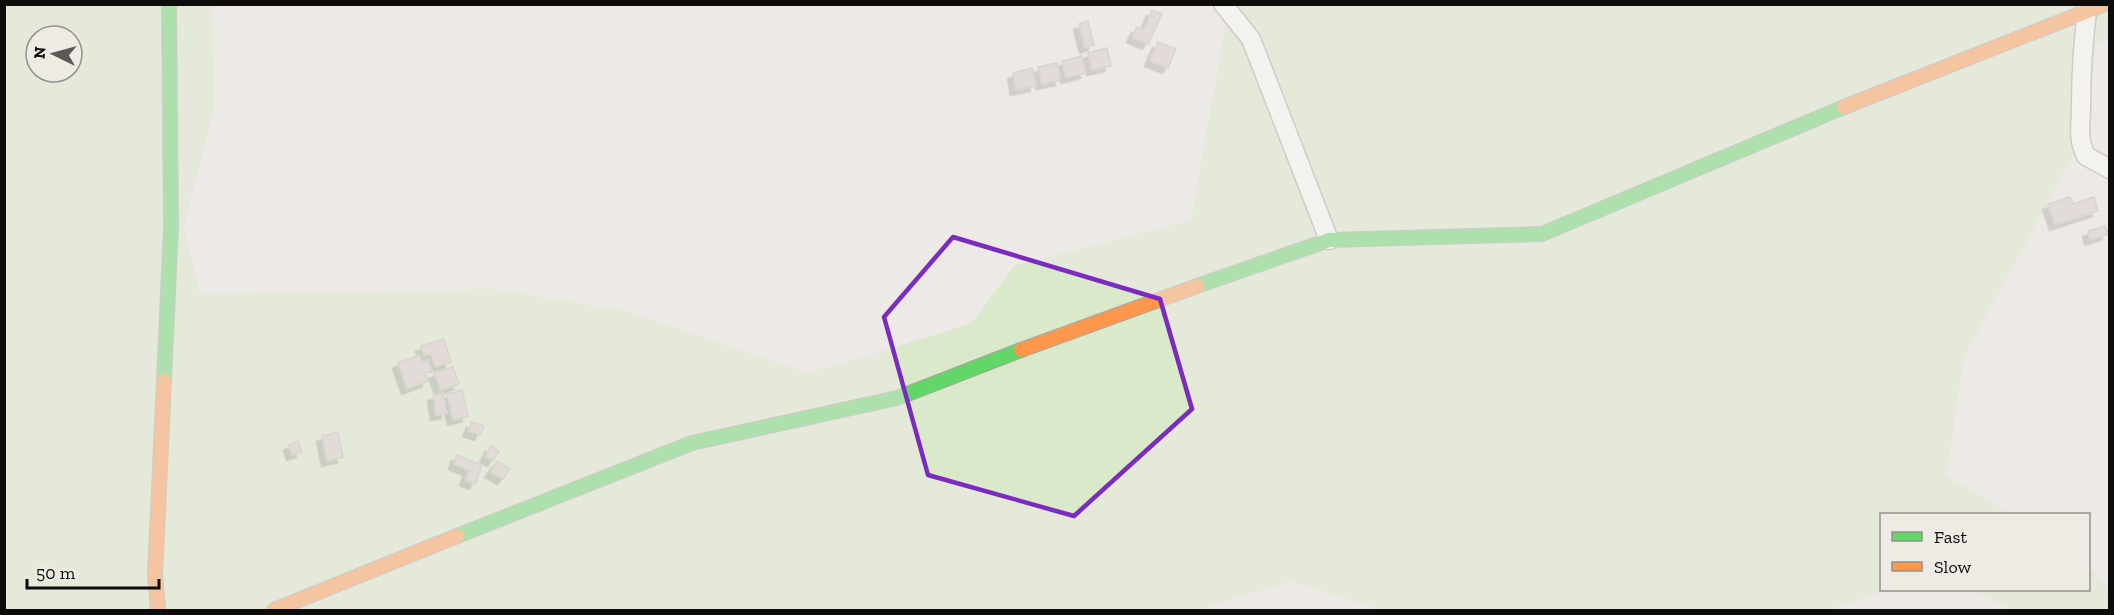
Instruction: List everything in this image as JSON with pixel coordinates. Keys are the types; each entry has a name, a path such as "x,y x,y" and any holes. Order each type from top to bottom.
{"street":[{"path":"158,610 155,574 171,227 169,4"},
{"path":"1223,4 1251,39 1329,240"},
{"path":"274,610 276,607 692,443 897,398 1090,323 1329,240 1542,234 1842,108 2088,8 2105,4"},
{"path":"2088,8 2080,64 2081,110 2078,132 2086,156 2109,169"}],"highlighted area":[{"path":"953,237 1160,299 1192,409 1074,516 928,475 884,317"}],"green space":[{"path":"2109,4 2110,38 2096,45 2088,128 1964,357 1946,476 2010,513 1880,513 1880,591 1888,591 1827,610 1380,610 1291,581 1198,610 5,610 4,5 212,5 214,109 184,225 200,294 495,289 627,311 808,373 971,324 1014,266 1191,220 1229,5"},
{"path":"2090,570 2109,588 2109,610 2011,610 1975,591 2090,591"}],"building":[{"path":"1152,10 1162,14 1148,44 1132,37 1137,27 1144,30"},
{"path":"1088,21 1094,45 1085,48 1079,24"},
{"path":"1158,42 1176,49 1168,68 1150,61"},
{"path":"1107,48 1111,66 1092,70 1088,53"},
{"path":"1082,56 1086,73 1066,78 1062,61"},
{"path":"1057,63 1061,80 1042,84 1038,67"},
{"path":"1032,68 1036,86 1016,90 1013,73"},
{"path":"2070,197 2073,204 2094,197 2098,211 2055,225 2048,204"},
{"path":"2105,226 2108,234 2090,240 2088,231"},
{"path":"444,339 451,362 435,367 431,354 424,356 421,346"},
{"path":"419,355 421,362 428,360 432,371 425,373 428,381 407,389 398,363"},
{"path":"453,367 459,384 441,391 434,373"},
{"path":"462,390 468,416 453,420 447,394"},
{"path":"443,393 447,413 436,415 433,395"},
{"path":"472,422 484,426 480,435 468,431"},
{"path":"338,432 343,457 327,461 322,436"},
{"path":"298,441 302,452 292,455 289,445"},
{"path":"491,446 499,451 493,461 485,457"},
{"path":"457,455 482,465 479,474 454,464"},
{"path":"498,461 510,469 503,479 490,472"},
{"path":"469,470 479,474 475,484 465,480"}],"traffic: fast":[{"path":"164,381 171,227 169,4"},
{"path":"1197,286 1329,240 1542,234 1844,107"},
{"path":"457,536 692,443 897,398 1021,350"}],"traffic: slow":[{"path":"1844,107 2105,4"},
{"path":"1021,350 1197,286"},
{"path":"158,610 155,575 164,381"},
{"path":"274,610 457,536"}]}
